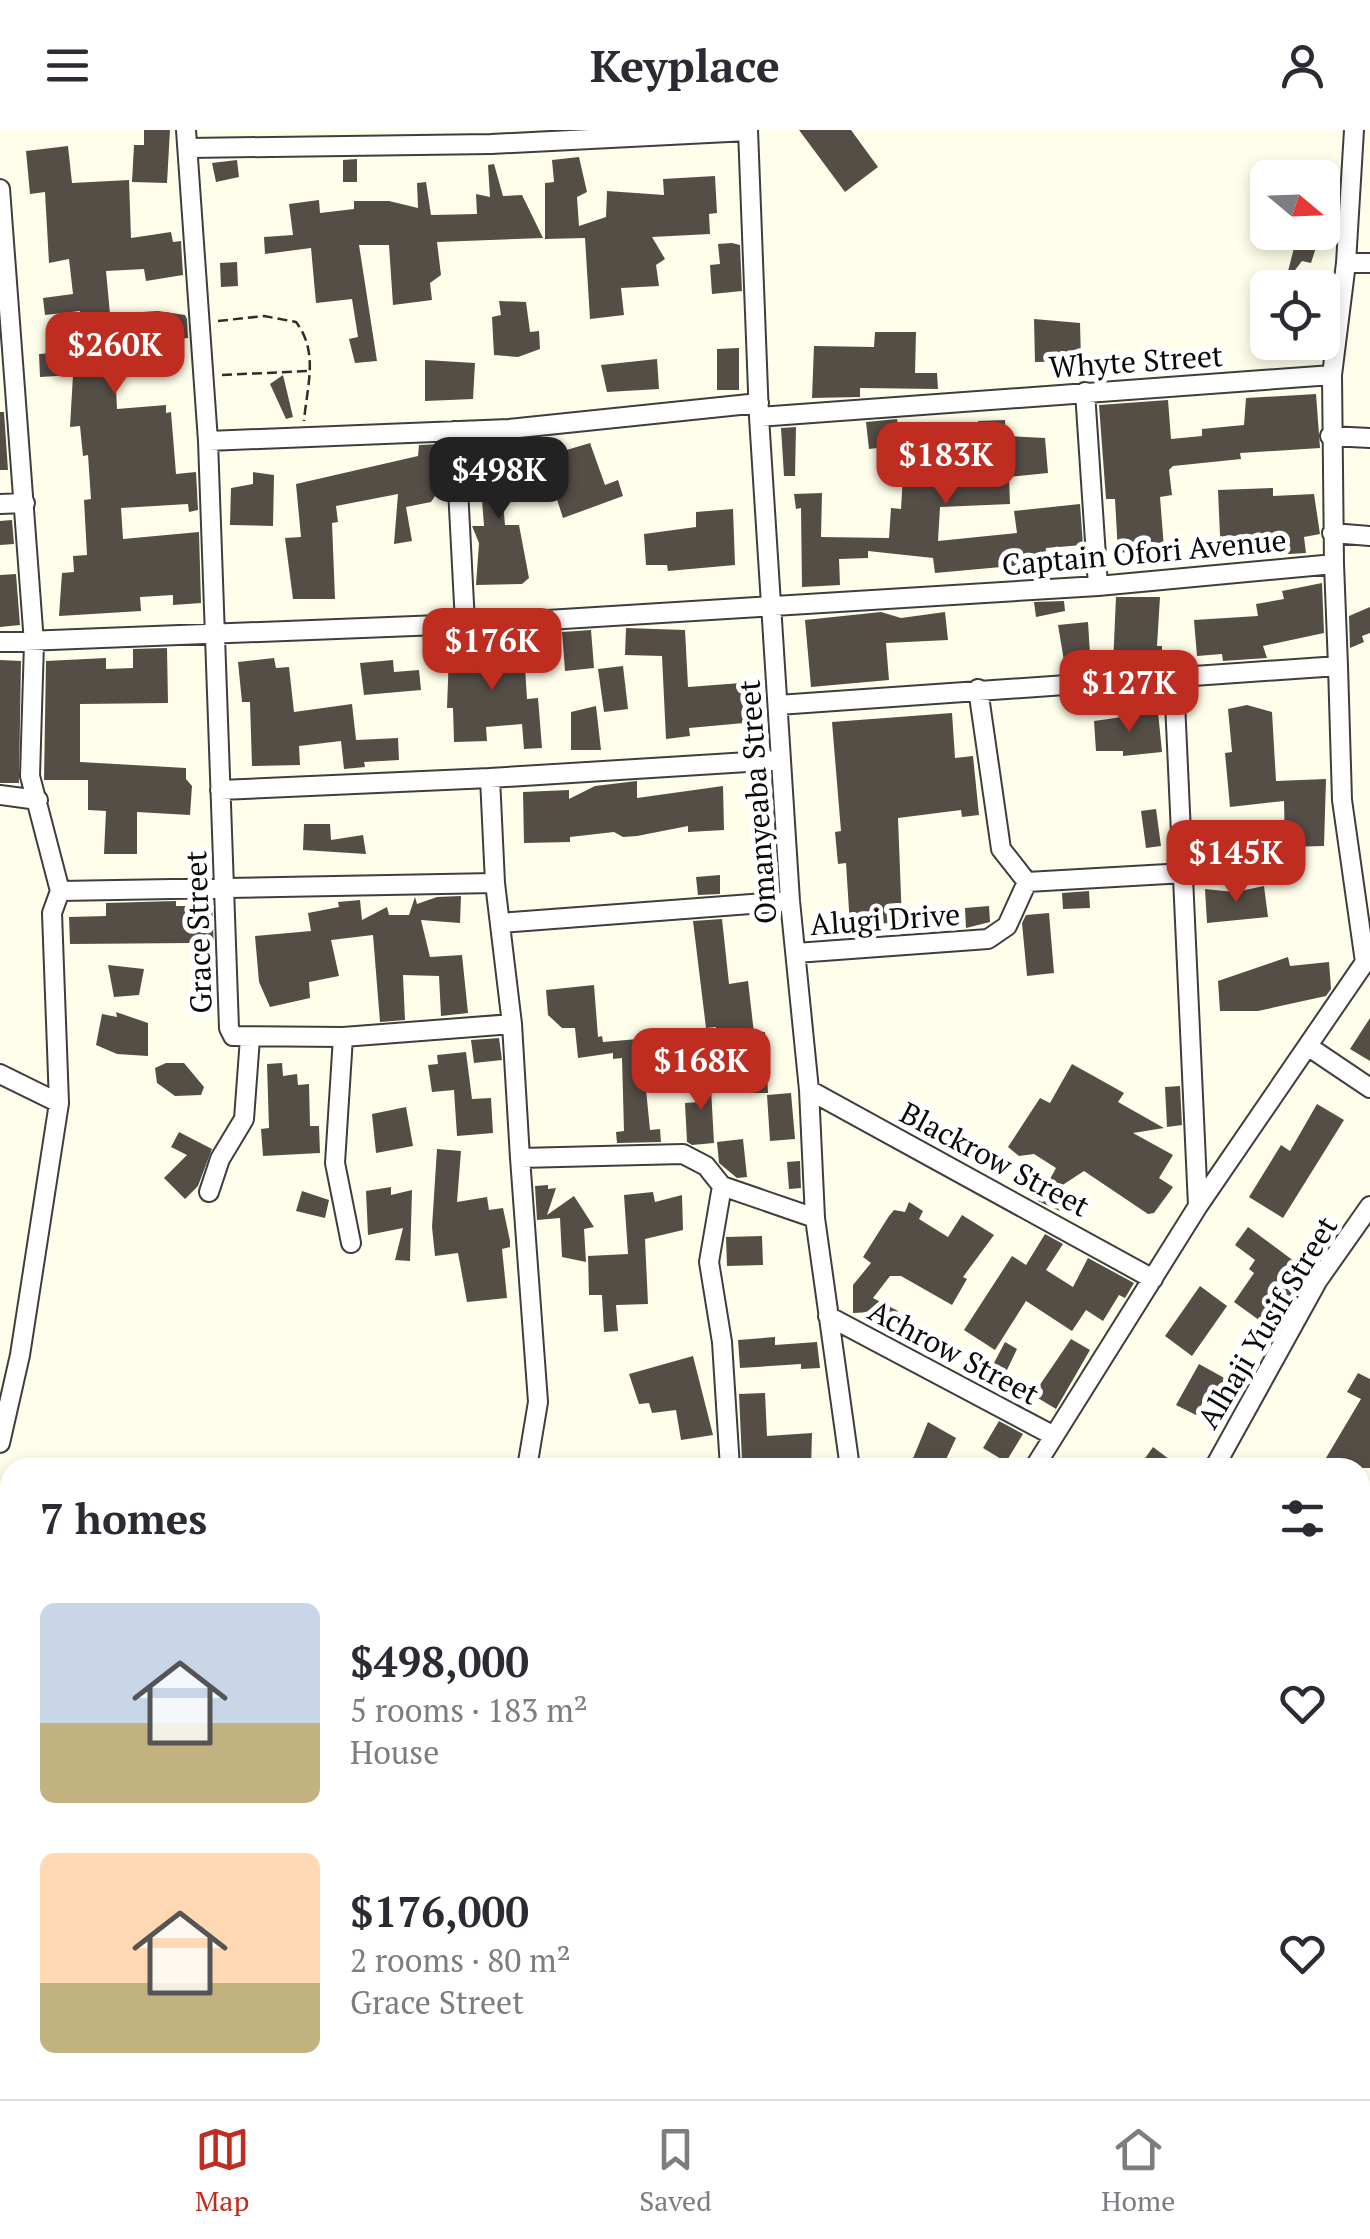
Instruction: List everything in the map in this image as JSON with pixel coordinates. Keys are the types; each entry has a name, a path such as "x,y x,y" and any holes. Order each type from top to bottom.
{"street":[{"path":"1332,375 1346,263 1354,130"},
{"path":"188,139 491,144 748,131"},
{"name":"Omanyeaba Street","path":"748,131 759,410 790,901 809,1090 815,1218 849,1458"},
{"name":"Grace Street","path":"188,139 208,442 229,1028 234,1036 250,1038 343,1037 512,1024"},
{"path":"0,189 34,644 30,776 60,891 52,912 59,1103 20,1355 0,1443"},
{"path":"1346,263 1370,263"},
{"name":"Whyte Street","path":"208,442 455,431 1332,375"},
{"name":"Captain Ofori Avenue","path":"0,642 34,644 770,606 1098,586 1334,564 1332,375"},
{"path":"1085,392 1098,586"},
{"path":"455,431 464,623"},
{"path":"1330,436 1370,438"},
{"path":"0,504 25,503"},
{"path":"1332,533 1370,536"},
{"path":"1040,1458 1198,1206 1368,958 1342,800 1334,564"},
{"path":"778,704 1338,666"},
{"path":"1174,680 1186,873 1198,1206"},
{"path":"978,689 1002,849 1027,882 1186,873"},
{"path":"220,790 780,760"},
{"path":"490,778 495,882 512,1024 538,1402 529,1458"},
{"path":"0,795 38,800"},
{"path":"60,891 495,882"},
{"name":"Alugi Drive","path":"796,953 988,939 1007,926 1027,882"},
{"path":"500,923 790,901"},
{"path":"343,1037 335,1163 351,1244"},
{"path":"209,1192 220,1159 244,1119 250,1038"},
{"path":"1308,1047 1370,1088"},
{"path":"0,1074 59,1103"},
{"name":"Blackrow Street","path":"809,1090 1154,1279"},
{"path":"520,1158 683,1154 706,1166 722,1186 815,1218"},
{"path":"722,1186 709,1262 722,1342 729,1458"},
{"name":"Alhaji Yusif Street","path":"1220,1458 1318,1280 1370,1206"},
{"name":"Achrow Street","path":"828,1316 1054,1436"}],"path":[{"path":"200,323 264,316 296,322 306,335 310,370 306,437"},
{"path":"204,376 310,370"}],"building":[{"path":"144,130 170,130 167,183 132,182 134,145 144,145"},
{"path":"799,130 851,130 878,167 845,192"},
{"path":"68,146 72,183 129,180 131,238 171,232 173,242 181,241 183,275 146,281 144,269 106,271 110,314 158,311 185,315 187,319 188,338 114,343 117,409 166,405 166,413 171,412 176,474 196,472 198,510 189,512 188,504 121,508 123,539 199,532 201,603 173,605 173,595 140,597 141,611 59,616 62,573 74,572 73,556 87,555 84,500 91,499 88,455 83,456 80,426 70,427 73,375 40,377 39,354 83,351 80,311 45,315 43,298 73,294 69,259 49,263 45,192 30,194 26,151"},
{"path":"579,157 587,192 577,197 579,226 606,217 607,191 664,195 663,179 715,176 717,213 709,214 710,234 652,237 665,259 656,265 659,286 621,288 624,315 590,319 585,238 545,239 545,183 554,182 552,160"},
{"path":"357,159 357,182 343,182 343,160"},
{"path":"237,160 239,177 216,182 212,163"},
{"path":"494,164 503,196 522,195 543,238 437,242 441,275 430,283 432,300 393,305 389,245 359,245 377,361 355,363 349,339 358,337 352,299 316,303 311,248 265,254 264,237 293,235 289,204 319,200 320,213 354,209 354,201 389,201 418,208 417,183 426,182 431,215 477,214 476,194 490,197 488,165"},
{"path":"718,244 740,245 742,291 712,294 710,265 720,264"},
{"path":"1293,250 1315,250 1311,263 1302,261 1295,270 1288,270"},
{"path":"237,262 238,286 221,287 220,263"},
{"path":"499,301 526,302 530,332 539,331 540,349 518,357 494,355 492,317 501,315"},
{"path":"1034,319 1080,323 1081,361 1035,362"},
{"path":"875,332 916,332 915,373 937,373 938,389 860,388 860,397 812,398 814,346 874,347"},
{"path":"739,348 739,390 717,390 717,349"},
{"path":"657,359 659,389 607,392 601,365"},
{"path":"425,360 475,363 473,399 425,401"},
{"path":"283,375 293,417 286,419 270,384"},
{"path":"1316,394 1320,448 1240,453 1241,459 1173,466 1169,470 1172,495 1160,497 1164,548 1118,553 1115,499 1106,499 1099,405 1168,400 1171,439 1202,436 1202,429 1244,425 1246,398"},
{"path":"0,412 4,412 8,470 0,470"},
{"path":"897,419 902,457 937,453 936,446 979,442 978,421 1005,420 1006,436 1045,438 1048,473 1009,477 1010,504 940,507 938,541 1017,533 1014,511 1080,504 1083,545 1046,548 1045,563 935,573 933,558 868,551 868,558 839,559 840,585 802,587 801,508 796,509 794,494 822,493 821,537 889,538 891,508 901,509 903,475 880,478 877,448 869,449 866,422"},
{"path":"796,427 795,476 784,476 781,428"},
{"path":"520,443 520,478 501,481 505,525 519,525 529,578 522,584 476,585 479,543 472,526 484,526 482,500 487,500 475,468 487,458 483,450"},
{"path":"590,443 605,485 618,480 623,496 563,518 543,457"},
{"path":"442,444 441,456 434,456 437,493 431,502 406,507 412,541 394,544 398,494 336,506 338,522 332,523 335,599 293,599 285,538 301,537 296,484 418,456 419,445"},
{"path":"253,472 274,475 273,526 230,525 231,488 253,484"},
{"path":"1273,488 1273,496 1314,494 1320,534 1304,537 1306,553 1221,558 1218,490"},
{"path":"733,509 735,565 668,571 667,565 646,565 644,534 696,527 696,512"},
{"path":"12,520 14,544 0,545 0,521"},
{"path":"16,574 20,625 0,627 0,575"},
{"path":"1322,583 1324,633 1263,646 1267,658 1223,661 1222,654 1197,656 1194,620 1258,616 1256,604 1284,599 1282,591"},
{"path":"1116,597 1160,597 1157,646 1162,646 1162,666 1113,665"},
{"path":"1064,601 1065,611 1036,617 1034,602"},
{"path":"1370,607 1370,633 1362,636 1364,642 1350,648 1349,616"},
{"path":"881,612 901,618 945,612 948,640 886,643 889,680 811,687 805,620"},
{"path":"1088,622 1091,669 1065,667 1058,625"},
{"path":"626,628 685,630 688,687 741,683 744,723 689,728 690,736 666,739 662,656 625,655"},
{"path":"591,630 594,668 565,671 562,632"},
{"path":"523,636 527,699 538,698 542,748 524,749 522,724 486,727 487,741 454,742 453,708 447,708 449,653 492,654 491,639"},
{"path":"167,648 168,703 80,704 80,762 186,768 186,779 192,786 190,815 137,812 137,854 104,854 106,811 88,810 88,780 44,780 46,661 106,658 106,669 133,668 133,649"},
{"path":"274,658 276,668 289,667 294,712 352,704 356,740 398,738 399,760 364,762 365,767 344,769 341,741 299,746 300,765 252,766 250,702 242,702 238,662"},
{"path":"0,660 21,661 19,783 0,783"},
{"path":"393,660 394,672 419,670 421,690 364,695 360,663"},
{"path":"623,666 628,709 604,712 598,669"},
{"path":"1247,705 1272,712 1276,781 1326,779 1324,846 1285,847 1284,801 1230,807 1225,753 1232,752 1228,709"},
{"path":"596,706 601,750 571,750 571,712"},
{"path":"1158,712 1162,752 1123,756 1123,751 1096,751 1094,721"},
{"path":"952,713 955,758 973,756 979,815 962,817 961,810 898,818 902,922 850,926 846,863 838,864 835,832 841,831 832,722"},
{"path":"637,781 637,798 723,786 724,830 688,832 688,826 637,836 623,837 614,832 570,837 570,842 524,843 523,792 569,790 569,799 595,786"},
{"path":"1156,809 1161,846 1146,848 1141,811"},
{"path":"304,824 330,824 331,840 363,835 366,854 303,850"},
{"path":"720,875 720,894 698,895 696,877"},
{"path":"1264,886 1268,917 1207,923 1205,889 1235,892"},
{"path":"1089,891 1090,908 1063,909 1062,893"},
{"path":"461,896 460,923 421,920 430,957 462,955 468,1013 441,1016 439,976 403,975 405,1020 380,1022 373,935 331,940 339,976 309,982 310,998 270,1007 259,982 255,936 311,931 308,913 339,907 338,902 360,900 362,920 387,907 389,915 409,915 415,897 417,904 437,897"},
{"path":"176,901 176,906 212,906 214,949 190,947 192,943 70,944 69,917 106,916 106,903"},
{"path":"989,906 990,922 966,928 965,908"},
{"path":"1049,913 1054,973 1027,976 1022,923 1026,915"},
{"path":"722,919 729,984 748,981 754,1033 765,1032 768,1093 744,1093 743,1074 718,1075 716,1027 706,1028 693,921"},
{"path":"1288,957 1290,966 1329,962 1331,989 1326,996 1258,1011 1220,1011 1218,981"},
{"path":"108,965 144,969 139,995 114,997"},
{"path":"594,985 598,1037 602,1036 603,1042 650,1038 652,1068 644,1069 650,1130 660,1129 661,1142 617,1143 616,1132 624,1131 622,1058 613,1059 613,1053 578,1058 575,1028 562,1028 548,1015 546,990"},
{"path":"116,1012 148,1023 148,1056 117,1054 96,1045 102,1014 117,1017"},
{"path":"1370,1018 1370,1061 1350,1049"},
{"path":"499,1038 502,1060 474,1063 471,1040"},
{"path":"466,1052 472,1099 491,1098 493,1133 457,1136 454,1090 432,1092 428,1065 438,1064 437,1055"},
{"path":"166,1063 184,1063 204,1087 201,1095 175,1096 157,1083 155,1068"},
{"path":"282,1063 283,1076 297,1074 298,1085 309,1084 310,1126 319,1126 320,1153 263,1156 261,1129 269,1128 267,1064"},
{"path":"1072,1064 1124,1093 1118,1102 1164,1128 1133,1133 1173,1155 1159,1178 1173,1187 1154,1213 1148,1214 1084,1171 1058,1188 1069,1194 1060,1211 1038,1201 1056,1168 1034,1154 1019,1156 1008,1147 1040,1098 1050,1103"},
{"path":"710,1070 714,1143 692,1145 687,1142 685,1103 699,1102 695,1072"},
{"path":"1180,1086 1182,1125 1167,1127 1165,1087"},
{"path":"791,1093 795,1139 770,1141 767,1095"},
{"path":"1317,1104 1344,1120 1283,1218 1249,1197 1281,1145 1290,1151"},
{"path":"406,1107 413,1146 376,1153 372,1114"},
{"path":"179,1132 212,1149 198,1186 185,1199 164,1178 187,1155 171,1147"},
{"path":"743,1139 747,1177 737,1178 719,1163 717,1142"},
{"path":"437,1149 461,1151 457,1202 487,1197 489,1210 503,1208 510,1241 510,1247 502,1249 507,1298 467,1302 458,1253 435,1256 432,1227"},
{"path":"800,1161 801,1188 789,1189 787,1162"},
{"path":"548,1185 548,1189 556,1188 547,1215 574,1196 594,1227 584,1229 586,1262 562,1257 560,1218 537,1220 535,1186"},
{"path":"391,1187 391,1195 412,1190 410,1261 395,1260 403,1228 368,1235 366,1191"},
{"path":"302,1191 329,1200 325,1218 296,1211"},
{"path":"653,1192 655,1202 682,1195 683,1230 645,1239 648,1304 616,1305 618,1331 604,1332 602,1295 589,1295 588,1256 628,1254 624,1195"},
{"path":"909,1202 923,1211 919,1219 948,1237 962,1215 994,1235 963,1277 967,1279 952,1305 901,1276 890,1276 873,1298 898,1311 892,1323 872,1312 853,1313 853,1285 871,1263 863,1257 894,1210 905,1212"},
{"path":"1248,1227 1306,1270 1270,1328 1234,1302 1254,1273 1249,1269 1255,1260 1235,1245"},
{"path":"1045,1234 1063,1244 1046,1270 1073,1287 1088,1258 1134,1283 1125,1298 1119,1295 1103,1321 1086,1310 1072,1331 1026,1301 995,1350 964,1330 1012,1256 1026,1265"},
{"path":"762,1236 763,1265 727,1266 726,1237"},
{"path":"1200,1286 1227,1306 1192,1356 1165,1336"},
{"path":"775,1337 775,1345 817,1342 820,1368 801,1369 801,1364 740,1368 738,1340"},
{"path":"1071,1339 1090,1350 1056,1409 1033,1395"},
{"path":"1005,1342 1017,1349 1007,1370 994,1363"},
{"path":"693,1356 713,1435 681,1440 676,1410 652,1413 649,1403 639,1404 629,1374"},
{"path":"1199,1364 1228,1380 1218,1394 1210,1388 1196,1415 1176,1405"},
{"path":"1358,1373 1370,1379 1370,1458 1326,1458 1361,1399 1347,1392"},
{"path":"765,1393 767,1436 812,1433 811,1458 742,1458 739,1394"},
{"path":"999,1421 1023,1434 1008,1458 999,1458 983,1448"},
{"path":"928,1422 956,1438 947,1458 913,1458"},
{"path":"1153,1447 1168,1458 1145,1458"}]}
